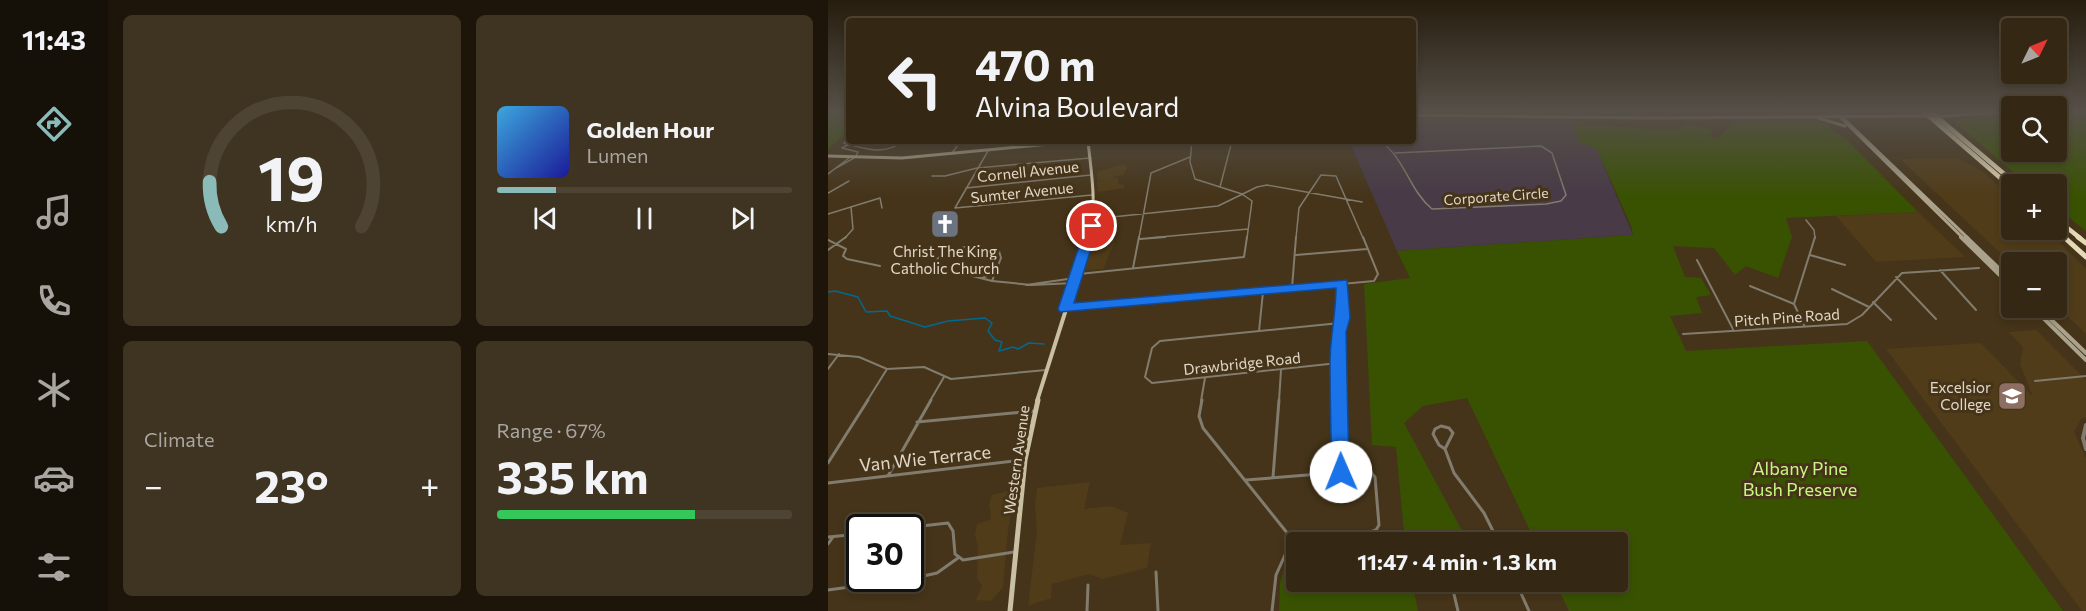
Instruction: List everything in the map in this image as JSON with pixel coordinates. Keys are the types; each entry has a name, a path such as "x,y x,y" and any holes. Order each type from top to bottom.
{"highway":[{"path":"1956,140 2001,178"},
{"path":"1964,140 2004,174"},
{"path":"2067,228 2086,243"},
{"path":"2067,239 2086,257"}],"main road":[{"path":"1861,140 2001,276"},
{"path":"1865,140 2001,270"},
{"path":"828,156 902,158 1051,144"},
{"name":"Western Avenue","path":"1010,611 1025,460 1034,411 1092,219 1088,144"},
{"path":"2043,318 2086,360"},
{"path":"2049,318 2086,353"}],"street":[{"path":"828,174 858,153 842,148 847,144 880,151 893,150 900,144"},
{"path":"951,153 958,144"},
{"path":"992,282 1001,258 1000,253 994,248 979,245 959,247 937,258 932,264 934,268 971,274 979,279 992,282 1026,285 1030,287 1133,268 1243,258 1252,201 1242,194 1195,179 1190,157 1192,144"},
{"path":"1220,187 1231,144"},
{"name":"Corporate Circle","path":"1386,144 1395,153 1425,205 1432,210 1546,204 1561,201 1566,195 1552,153 1540,146 1395,153"},
{"path":"966,188 989,150"},
{"path":"1133,268 1150,176 1155,170 1190,157"},
{"path":"932,176 945,176 977,168 1090,158"},
{"path":"1065,309 1370,282 1377,279 1377,270 1369,248 1338,177 1323,174 1300,204 1292,288"},
{"name":"Cornell Avenue","path":"966,188 1091,175"},
{"path":"828,192 849,181"},
{"path":"1092,219 1218,206 1267,185 1362,202"},
{"name":"Sumter Avenue","path":"966,188 955,208 1092,195"},
{"path":"828,214 880,198 882,208"},
{"path":"828,249 837,246 854,226 851,207"},
{"path":"1804,326 1794,304 1815,232 1806,220"},
{"path":"1140,239 1248,229"},
{"path":"828,240 846,249 843,256 847,259 880,266"},
{"path":"1296,255 1369,248"},
{"path":"1810,255 1845,265"},
{"path":"1697,260 1734,330"},
{"path":"1936,320 1896,277 1905,273 1980,268"},
{"path":"1940,270 1976,310"},
{"path":"979,279 994,273"},
{"name":"Pitch Pine Road","path":"1683,334 1851,323 1896,277"},
{"path":"1341,472 1338,363 1340,323 1343,318 1342,283"},
{"path":"1750,286 1794,304"},
{"path":"1832,288 1869,307"},
{"path":"1263,291 1259,331 1340,323"},
{"path":"1873,302 1883,309 1891,320"},
{"name":"Drawbridge Road","path":"1259,331 1157,342 1152,348 1145,375 1148,381 1205,378 1338,363"},
{"path":"828,354 859,357 887,369 924,368 944,377 968,378 1046,370"},
{"path":"828,369 838,354"},
{"path":"828,463 887,369"},
{"path":"1273,477 1281,369"},
{"path":"2035,381 2086,376"},
{"path":"888,476 944,377"},
{"path":"1205,378 1199,416 1201,425 1279,524 1288,532"},
{"path":"918,422 1034,411"},
{"path":"2086,425 2083,438 2086,449"},
{"path":"1445,449 1433,434 1435,429 1441,426 1449,428 1453,433 1445,449 1446,458 1493,532"},
{"name":"Van Wie Terrace","path":"828,483 1025,460"},
{"path":"1246,480 1366,470 1374,474 1378,528 1370,532"},
{"path":"924,526 948,524 953,531 954,550 958,558"},
{"path":"828,544 830,537 846,535"},
{"path":"958,558 967,560 1017,551"},
{"path":"1272,611 1276,574 1286,552"},
{"path":"924,576 949,567 958,558"},
{"path":"1156,572 1158,611"},
{"path":"1087,611 1088,585"},
{"path":"828,590 846,588"},
{"path":"1453,592 1458,611"},
{"path":"1520,592 1528,611"}],"shaded area":[{"path":"1416,140 1593,140 1633,235 1397,251 1350,144 1416,144"},
{"path":"1957,158 1982,171 2001,188 2001,240 2057,240 2086,269 2086,334 2067,316 2067,252 2001,254 1900,159"},
{"path":"1123,164 1127,168 1124,175 1112,177 1118,178 1118,184 1124,185 1124,188 1098,192 1097,182 1101,180 1097,180 1097,172"},
{"path":"1918,212 1965,257 1876,262 1836,216"},
{"path":"1118,217 1119,223 1114,244 1103,269 1085,270 1101,219"},
{"path":"2036,330 2086,380 2086,417 2081,419 2074,432 2086,458 2086,611 2082,611 1886,349 1981,343 2033,397 2020,364 2023,347 2009,332"},
{"path":"1090,482 1084,509 1111,506 1128,513 1120,545 1151,543 1147,568 1103,579 1089,574 1052,584 1051,598 1028,606 1037,532 1035,504 1037,488"},
{"path":"1015,489 1008,530 1003,587 991,601 976,600 982,586 977,578 978,548 975,535 977,524 990,520 989,505 992,495"}],"green space":[{"path":"828,140 838,140 828,149"},
{"name":"Albany Pine Bush Preserve","path":"1578,140 1846,140 1918,212 1786,218 1792,237 1778,278 1746,266 1735,275 1714,248 1673,246 1685,277 1701,278 1711,295 1696,297 1702,313 1670,316 1686,351 1867,341 2063,611 1569,611 1560,592 1628,592 1628,532 1531,532 1467,398 1423,406 1404,423 1463,532 1404,532 1396,447 1372,445 1364,284 1410,278 1397,251 1633,235 1597,149"},
{"path":"1975,140 2001,140 2001,162"},
{"path":"2067,140 2086,140 2086,231 2067,216 2067,174 2015,174 2001,162 2067,162"},
{"path":"1286,562 1286,592 1414,592 1418,611 1279,611 1280,583"}],"waterway":[{"path":"828,292 835,291 858,297 866,312 887,311 890,316 925,327 948,321 985,318 992,323 988,331 995,340 1002,342 999,351 1013,347 1018,349 1029,343 1044,344"}],"place":[{"name":"Christ The King Catholic Church","path":"945,224"},
{"name":"Excelsior College","path":"2012,396"}],"route":[{"path":"1092,226 1065,309 1342,283 1343,318 1338,332 1341,472"}]}
